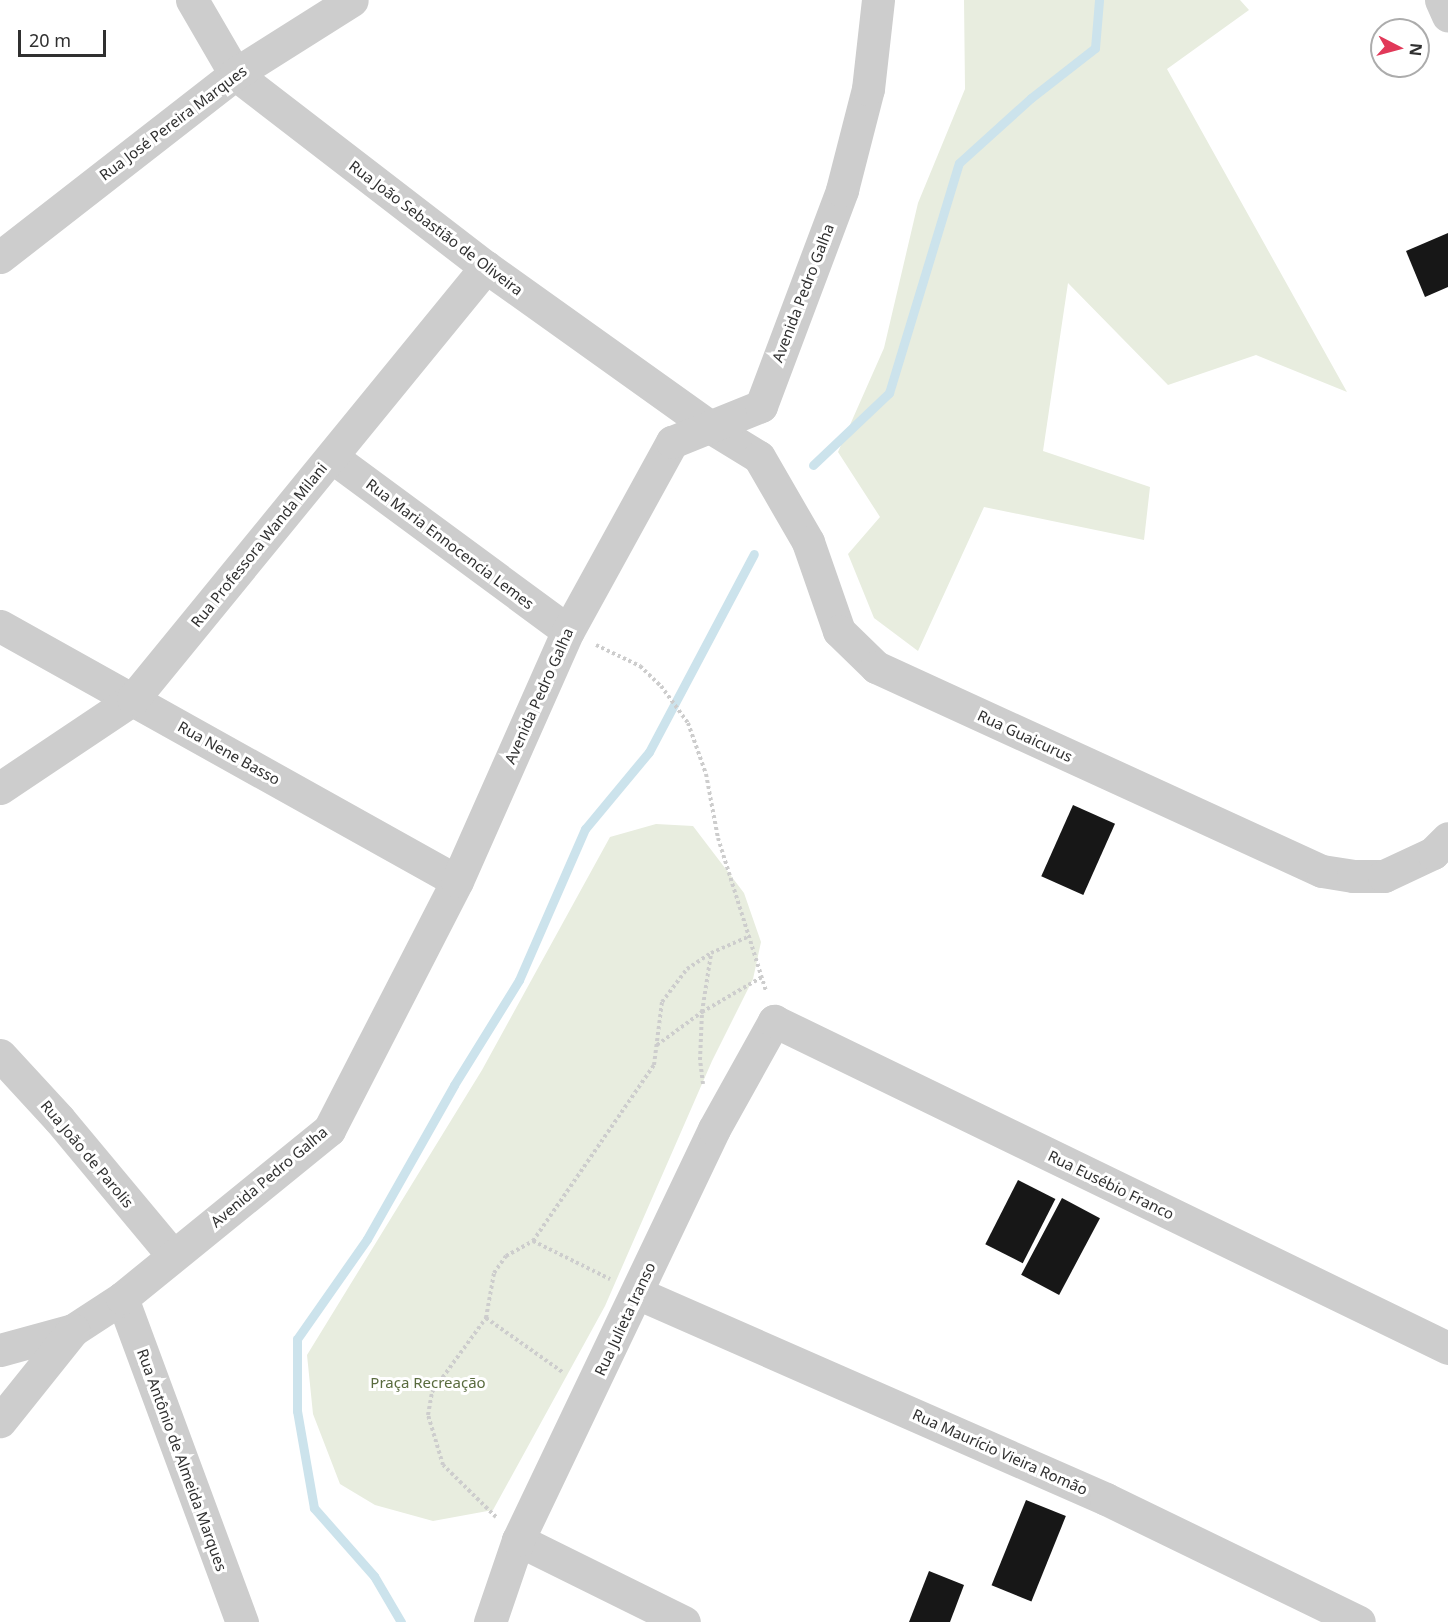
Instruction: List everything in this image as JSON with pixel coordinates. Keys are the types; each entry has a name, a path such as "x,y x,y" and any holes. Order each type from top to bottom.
{"street":[{"name":"Rua João Sebastião de Oliveira","path":"192,0 235,74 486,267 710,427"},
{"name":"Rua José Pereira Marques","path":"0,257 235,74 352,0"},
{"name":"Avenida Pedro Galha","path":"0,1350 72,1330 122,1298 329,1130 457,880 568,632 672,442 760,406 842,190 867,88 878,0"},
{"path":"1441,0 1448,16"},
{"name":"Rua Professora Wanda Milani","path":"0,788 133,699 486,267"},
{"name":"Rua Guaicurus","path":"710,427 759,457 808,542 839,631 876,667 1322,871 1353,876 1384,876 1433,854 1448,838"},
{"name":"Rua Maria Ennocencia Lemes","path":"332,457 568,632"},
{"name":"Rua Nene Basso","path":"0,626 457,880"},
{"name":"Rua Julieta Iranso","path":"490,1622 518,1540 714,1129 774,1021"},
{"name":"Rua Eusébio Franco","path":"774,1021 1448,1348"},
{"name":"Rua João de Parolis","path":"0,1055 59,1119 173,1256"},
{"name":"Rua Maurício Vieira Romão","path":"637,1293 1106,1499 1359,1622"},
{"name":"Rua Antônio de Almeida Marques","path":"122,1298 242,1622"},
{"name":"Avenida Pedro Galha","path":"0,1421 72,1330"},
{"path":"518,1540 684,1622"}],"path":[{"path":"568,632 640,666 662,686 688,723 706,774 718,838 750,936 774,1021"},
{"path":"518,1540 443,1465 428,1415 432,1392 486,1318 494,1273 506,1256 532,1240 654,1065 662,1002 687,969 711,953 750,936"},
{"path":"711,953 702,1012 701,1075 714,1129"},
{"path":"657,1045 702,1012 762,977"},
{"path":"532,1240 637,1293"},
{"path":"486,1318 590,1392"}],"green space":[{"path":"964,0 1240,0 1249,10 1167,69 1347,392 1256,355 1168,385 1068,283 1043,451 1150,487 1144,540 984,507 918,651 874,618 848,554 880,517 838,452 884,348 918,203 965,89"},
{"name":"Praça Recreação","path":"656,824 693,826 744,893 761,942 753,979 712,1061 605,1306 493,1510 433,1521 375,1505 340,1484 313,1414 307,1355 482,1070 610,837"}],"building":[{"path":"1448,233 1448,287 1425,297 1406,251"},
{"path":"1073,805 1115,824 1083,895 1041,876"},
{"path":"1018,1180 1055,1199 1023,1263 985,1244"},
{"path":"1062,1198 1100,1218 1059,1295 1021,1275"},
{"path":"1026,1500 1066,1516 1031,1601 992,1585"},
{"path":"929,1571 964,1585 950,1622 909,1622"}],"waterway":[{"path":"813,465 889,393 959,163 1031,98 1095,48 1099,0"},
{"path":"401,1622 374,1576 314,1508 297,1411 297,1339 367,1239 454,1085 519,980 585,829 649,752 754,554"}]}
